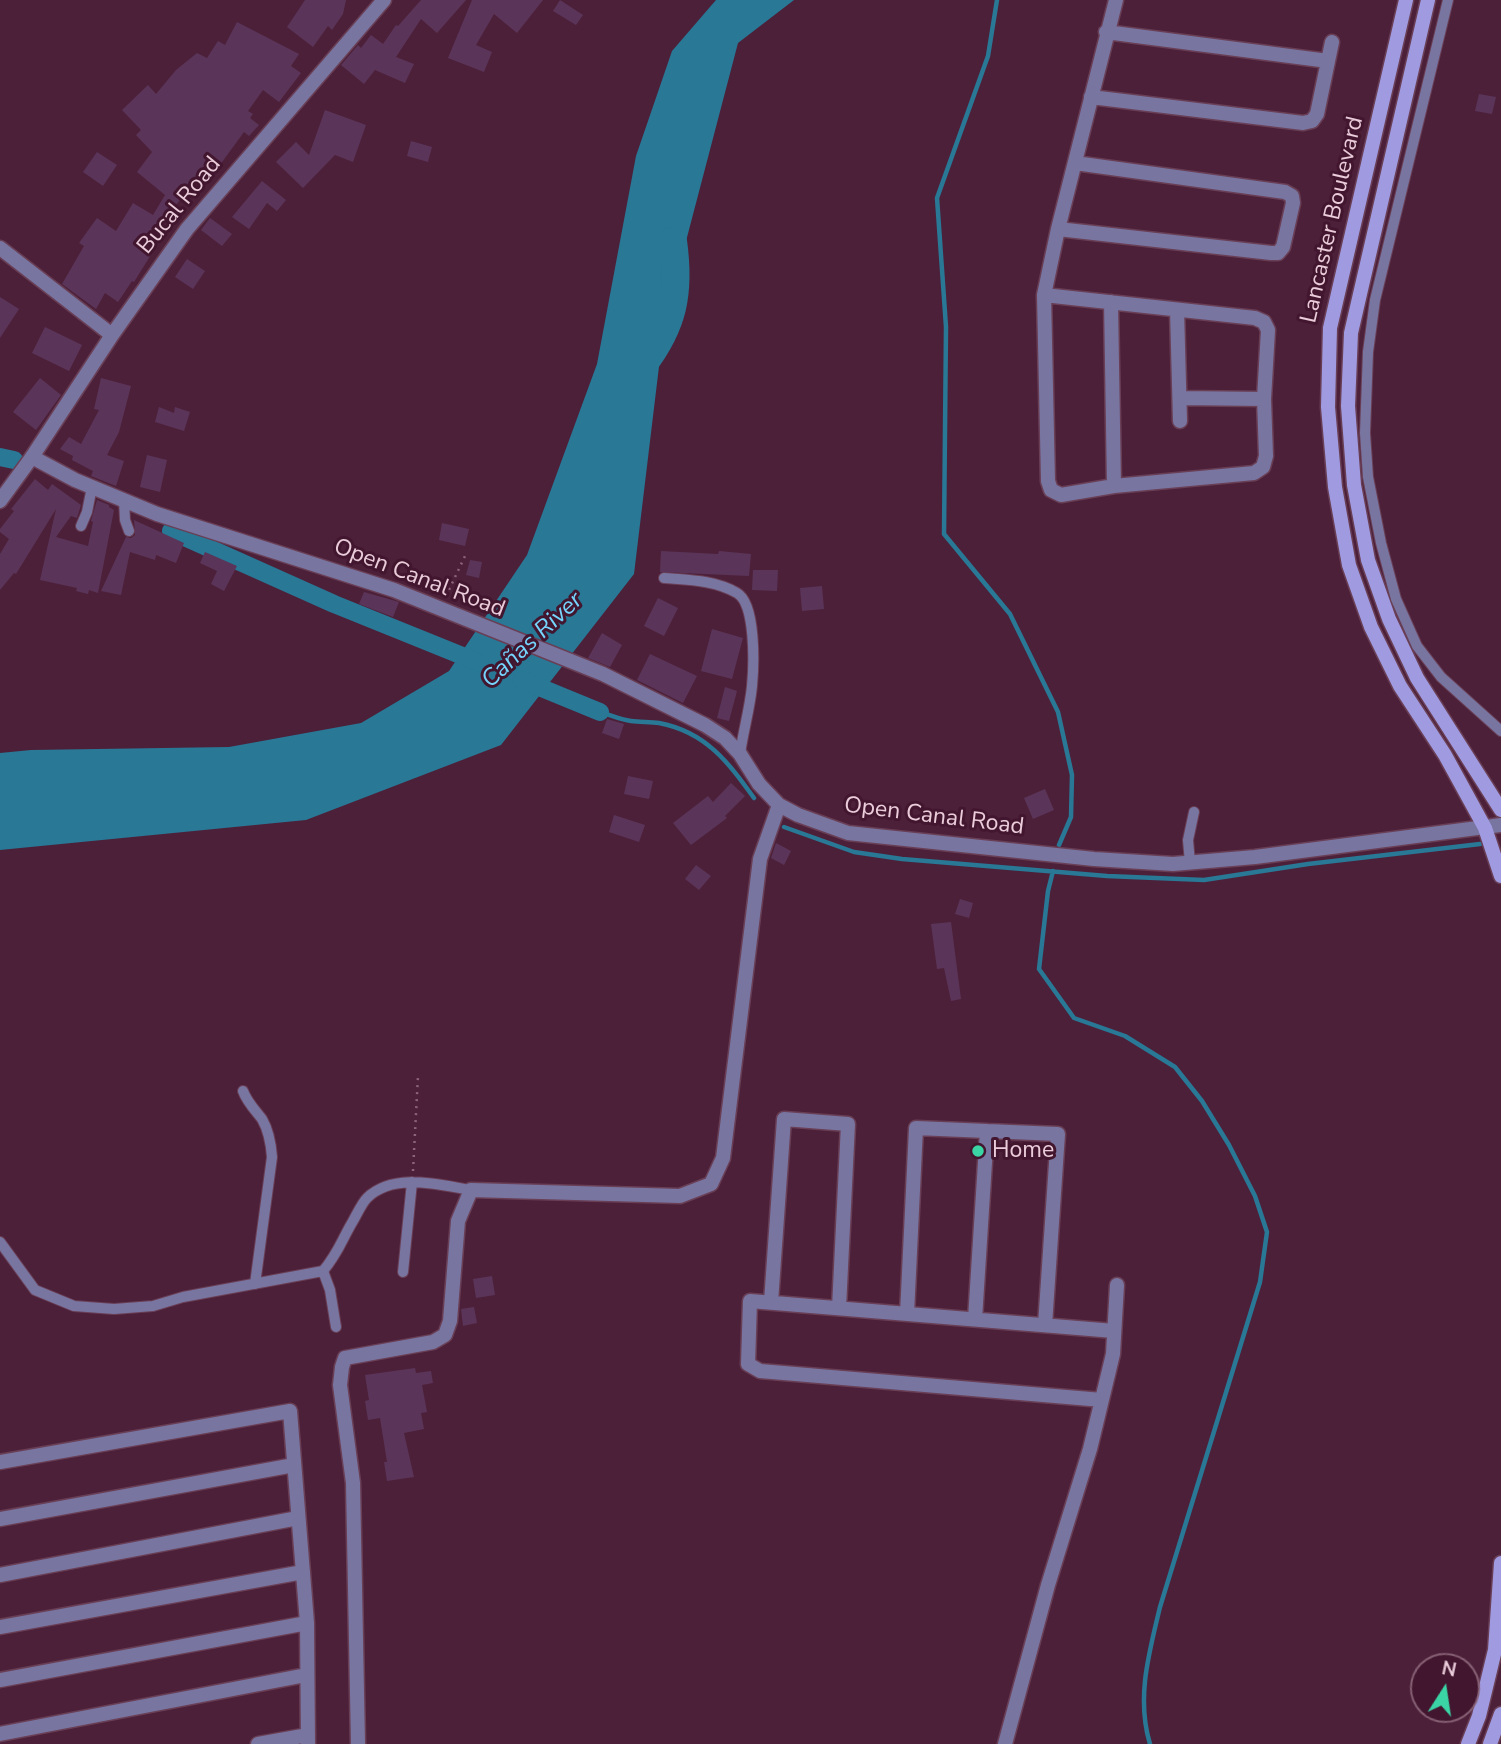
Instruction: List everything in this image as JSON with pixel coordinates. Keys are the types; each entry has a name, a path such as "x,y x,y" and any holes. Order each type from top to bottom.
{"main road":[{"name":"Lancaster Boulevard","path":"1406,0 1330,328 1328,407 1335,487 1349,565 1371,627 1400,686 1445,755 1485,828 1501,876"},
{"name":"Lancaster Boulevard","path":"1424,1 1351,333 1348,406 1353,472 1368,560 1389,619 1418,678 1501,810"},
{"path":"1468,1744 1479,1716 1495,1650 1501,1563"},
{"path":"1490,1744 1501,1714"}],"street":[{"name":"Bucal Road","path":"0,500 187,229 384,0"},
{"path":"1044,295 1255,318 1265,322 1268,330 1264,400 1266,456 1263,467 1254,473 1114,486 1061,495 1051,490 1048,481 1044,295 1106,32 1116,0"},
{"path":"1106,32 1328,61"},
{"path":"1091,97 1312,121 1317,114 1332,42"},
{"path":"1058,229 1271,253 1278,253 1283,247 1293,203 1292,196 1285,191 1075,163"},
{"path":"0,248 112,335"},
{"path":"1111,302 1114,486"},
{"path":"1177,310 1180,421"},
{"path":"1180,398 1264,400"},
{"name":"Open Canal Road","path":"32,457 124,500 219,534 356,577 603,674 705,725 725,738 740,754 759,784 779,805 798,815 848,833 1094,859 1190,863 1501,825"},
{"path":"358,1744 353,1483 340,1385 345,1358 433,1342 445,1335 450,1321 458,1220 471,1190 680,1196 711,1184 723,1157 760,859 779,805"},
{"path":"771,1303 784,1119 848,1124 839,1308"},
{"path":"907,1314 916,1128 1058,1134 1045,1325"},
{"path":"975,1320 987,1131"},
{"path":"1005,1744 1102,1400 1113,1354 1117,1285"},
{"path":"1102,1400 760,1371 748,1364 750,1301 1114,1331"},
{"path":"0,1462 290,1410 307,1623 308,1739 258,1744"},
{"path":"0,1519 295,1465"},
{"path":"0,1576 298,1518"},
{"path":"0,1627 303,1572"},
{"path":"0,1680 307,1623"},
{"path":"0,1734 306,1675"}],"lane":[{"path":"1448,0 1375,300 1368,352 1368,477 1396,599 1417,646 1441,677 1501,731"},
{"path":"80,526 87,512 92,487"},
{"path":"124,500 125,520 129,531"},
{"path":"664,578 704,581 738,594 748,606 752,685 740,754"},
{"path":"1190,863 1188,840 1194,812"},
{"path":"243,1091 245,1098 264,1122 271,1148 255,1284"},
{"path":"0,1242 35,1290 75,1306 114,1309 153,1306 183,1297 323,1271 338,1254 352,1222 367,1198 387,1186 412,1182 471,1190"},
{"path":"403,1272 412,1182"},
{"path":"323,1271 330,1290 336,1327"}],"path":[{"path":"440,608 466,554"},
{"path":"412,1182 418,1076"}],"water":[{"path":"716,0 794,0 738,43 664,325 634,574 501,745 306,820 0,850 0,753 31,750 229,747 361,723 449,671 527,555 597,364 636,156 672,51"}],"building":[{"path":"305,0 346,0 343,14 332,30 328,26 313,47 287,27"},
{"path":"421,0 466,0 437,33 421,19 396,57 414,64 405,83 375,70 364,84 341,65 358,45 361,48 371,35 383,44 396,25 398,26"},
{"path":"472,0 543,0 517,33 494,14 476,45 492,52 484,72 448,58"},
{"path":"560,0 583,15 576,25 553,11"},
{"path":"237,22 299,54 291,66 301,73 279,102 263,90 248,111 253,114 250,118 259,125 249,136 244,132 206,184 198,179 169,213 147,250 152,253 118,302 105,293 96,309 62,284 84,246 79,243 97,218 116,231 133,203 153,215 165,195 137,172 152,152 136,135 141,130 122,110 148,85 156,94 176,70 197,53 207,58 218,41 225,45"},
{"path":"1479,94 1496,97 1492,114 1475,111"},
{"path":"325,110 366,125 353,162 335,155 303,188 276,162 296,142 309,155"},
{"path":"411,141 432,147 428,162 407,156"},
{"path":"97,152 117,165 103,186 83,172"},
{"path":"262,181 286,200 277,211 267,203 249,229 232,217"},
{"path":"210,218 232,234 222,246 201,230"},
{"path":"187,259 205,271 193,289 175,277"},
{"path":"0,297 19,309 0,338"},
{"path":"45,327 82,345 69,371 32,353"},
{"path":"40,378 61,395 36,430 13,412"},
{"path":"101,378 131,386 119,432 107,455 124,461 116,486 91,476 93,471 72,460 73,456 60,449 69,437 81,444 99,410 94,409"},
{"path":"159,407 174,413 175,407 190,412 184,431 155,422"},
{"path":"147,455 167,460 160,492 140,487"},
{"path":"35,479 48,490 52,484 81,505 77,518 71,516 56,537 88,546 97,500 114,510 98,593 89,590 88,594 76,591 77,588 40,580 56,509 16,574 14,573 0,590 0,554 9,539 0,529 14,511 11,509"},
{"path":"134,520 184,543 176,563 156,555 155,560 130,552 121,595 101,591 126,537 135,535"},
{"path":"442,523 469,529 465,546 439,540"},
{"path":"661,551 751,554 749,576 660,572"},
{"path":"205,552 237,566 224,591 211,584 217,571 200,563"},
{"path":"470,560 482,562 479,578 466,575"},
{"path":"753,570 778,570 777,591 752,590"},
{"path":"822,586 824,609 802,611 800,588"},
{"path":"364,592 399,602 393,617 359,604"},
{"path":"658,598 678,608 664,636 644,626"},
{"path":"712,629 743,638 732,679 701,671"},
{"path":"602,633 622,645 610,667 588,658"},
{"path":"650,654 697,676 683,703 637,680"},
{"path":"725,687 737,691 729,721 717,718"},
{"path":"607,719 624,724 619,739 602,733"},
{"path":"628,776 653,781 649,799 624,794"},
{"path":"731,783 745,796 725,816 727,818 691,845 673,823 708,796 713,802"},
{"path":"1045,789 1054,810 1033,819 1024,798"},
{"path":"614,815 645,825 639,842 609,832"},
{"path":"776,843 791,851 784,865 771,858"},
{"path":"696,865 711,876 699,890 685,879"},
{"path":"960,899 973,903 969,918 955,914"},
{"path":"951,922 961,999 951,1001 944,968 937,969 931,924"},
{"path":"492,1276 495,1295 476,1298 473,1279"},
{"path":"474,1307 477,1323 463,1326 461,1309"},
{"path":"415,1368 416,1373 431,1371 433,1383 422,1385 427,1412 421,1413 424,1429 404,1433 414,1477 387,1481 380,1418 368,1420 365,1401 369,1400 365,1375"}],"waterway":[{"path":"997,0 988,56 937,198 946,327 944,534 1010,614 1058,712 1072,775 1071,817 1059,845"},
{"name":"Cañas River","path":"642,366 661,336 672,307 676,276 673,241"},
{"path":"0,457 14,460"},
{"path":"171,531 334,604 480,663"},
{"path":"522,680 600,712"},
{"path":"600,712 627,720 659,723 690,733 725,761 754,798"},
{"path":"784,827 854,852 902,859 1107,876 1204,880 1308,864 1480,844"},
{"path":"1053,871 1048,891 1039,969 1074,1018 1125,1036 1175,1067 1202,1101 1229,1145 1255,1196 1267,1232 1260,1282 1160,1607 1152,1641 1144,1693 1150,1744"}],"place":[{"name":"Home","path":"978,1151"}]}
